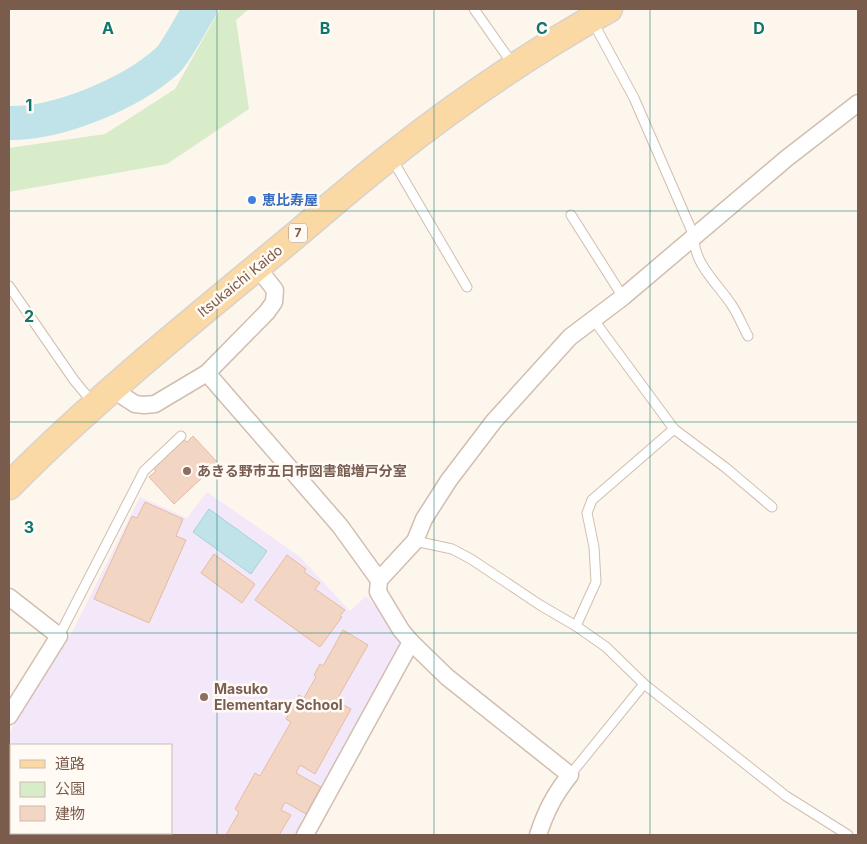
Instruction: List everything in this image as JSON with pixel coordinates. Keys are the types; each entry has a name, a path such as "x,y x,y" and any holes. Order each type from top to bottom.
{"main road":[{"name":"Itsukaichi Kaido","path":"9,486 104,397 390,156 452,109 600,14"}],"street":[{"path":"538,835 547,810 557,792 570,775 447,677 411,642 401,630 378,592 379,580 415,541 424,519 449,480 494,420 570,337 623,297 787,158 858,103"},
{"path":"104,397 144,406 155,404 207,373 267,312 274,302 275,290 258,266"},
{"path":"207,373 340,526 379,580"},
{"path":"9,597 59,636 9,716"},
{"path":"305,835 411,642"}],"lane":[{"path":"474,9 515,67"},
{"path":"600,14 694,236 697,258 732,306 748,336"},
{"path":"390,156 468,287"},
{"path":"571,215 623,297"},
{"path":"9,286 74,380 104,397"},
{"path":"593,319 674,429 726,468 772,507"},
{"path":"576,626 596,582 594,547 587,513 592,500 674,429"},
{"path":"59,636 144,470 181,436"},
{"path":"415,541 452,549 471,559 540,605 576,626 606,647 644,684 786,796 848,835"},
{"path":"570,775 644,684"}],"shaded area":[{"name":"Masuko Elementary School","path":"207,492 299,556 350,611 366,596 385,616 400,641 401,647 300,835 9,835 9,733 71,634 140,497 187,518"}],"green space":[{"path":"220,9 249,9 236,20 249,109 167,164 9,192 9,148 105,134 175,89"}],"water":[{"path":"209,509 267,551 251,574 193,532"}],"building":[{"path":"193,436 218,463 174,504 149,477 156,471 153,468 184,440 187,442"},
{"path":"145,502 183,519 176,536 186,540 149,623 94,599 132,516 137,518"},
{"path":"214,554 255,584 242,603 201,573"},
{"path":"287,555 306,569 304,572 320,583 315,589 345,610 320,647 255,600"},
{"path":"343,630 368,645 336,701 351,709 315,774 300,765 296,773 321,787 306,814 285,802 281,810 291,815 279,835 226,835 239,812 235,809 255,773 260,776 291,722 286,719 299,695 304,698 316,677 314,675 320,664 323,666"}],"waterway":[{"path":"9,123 28,122 71,113 134,85 171,57 200,9"}],"place":[{"name":"恵比寿屋","path":"252,200"},
{"name":"あきる野市五日市図書館増戸分室","path":"187,471"},
{"name":"Masuko Elementary School","path":"204,697"}]}
